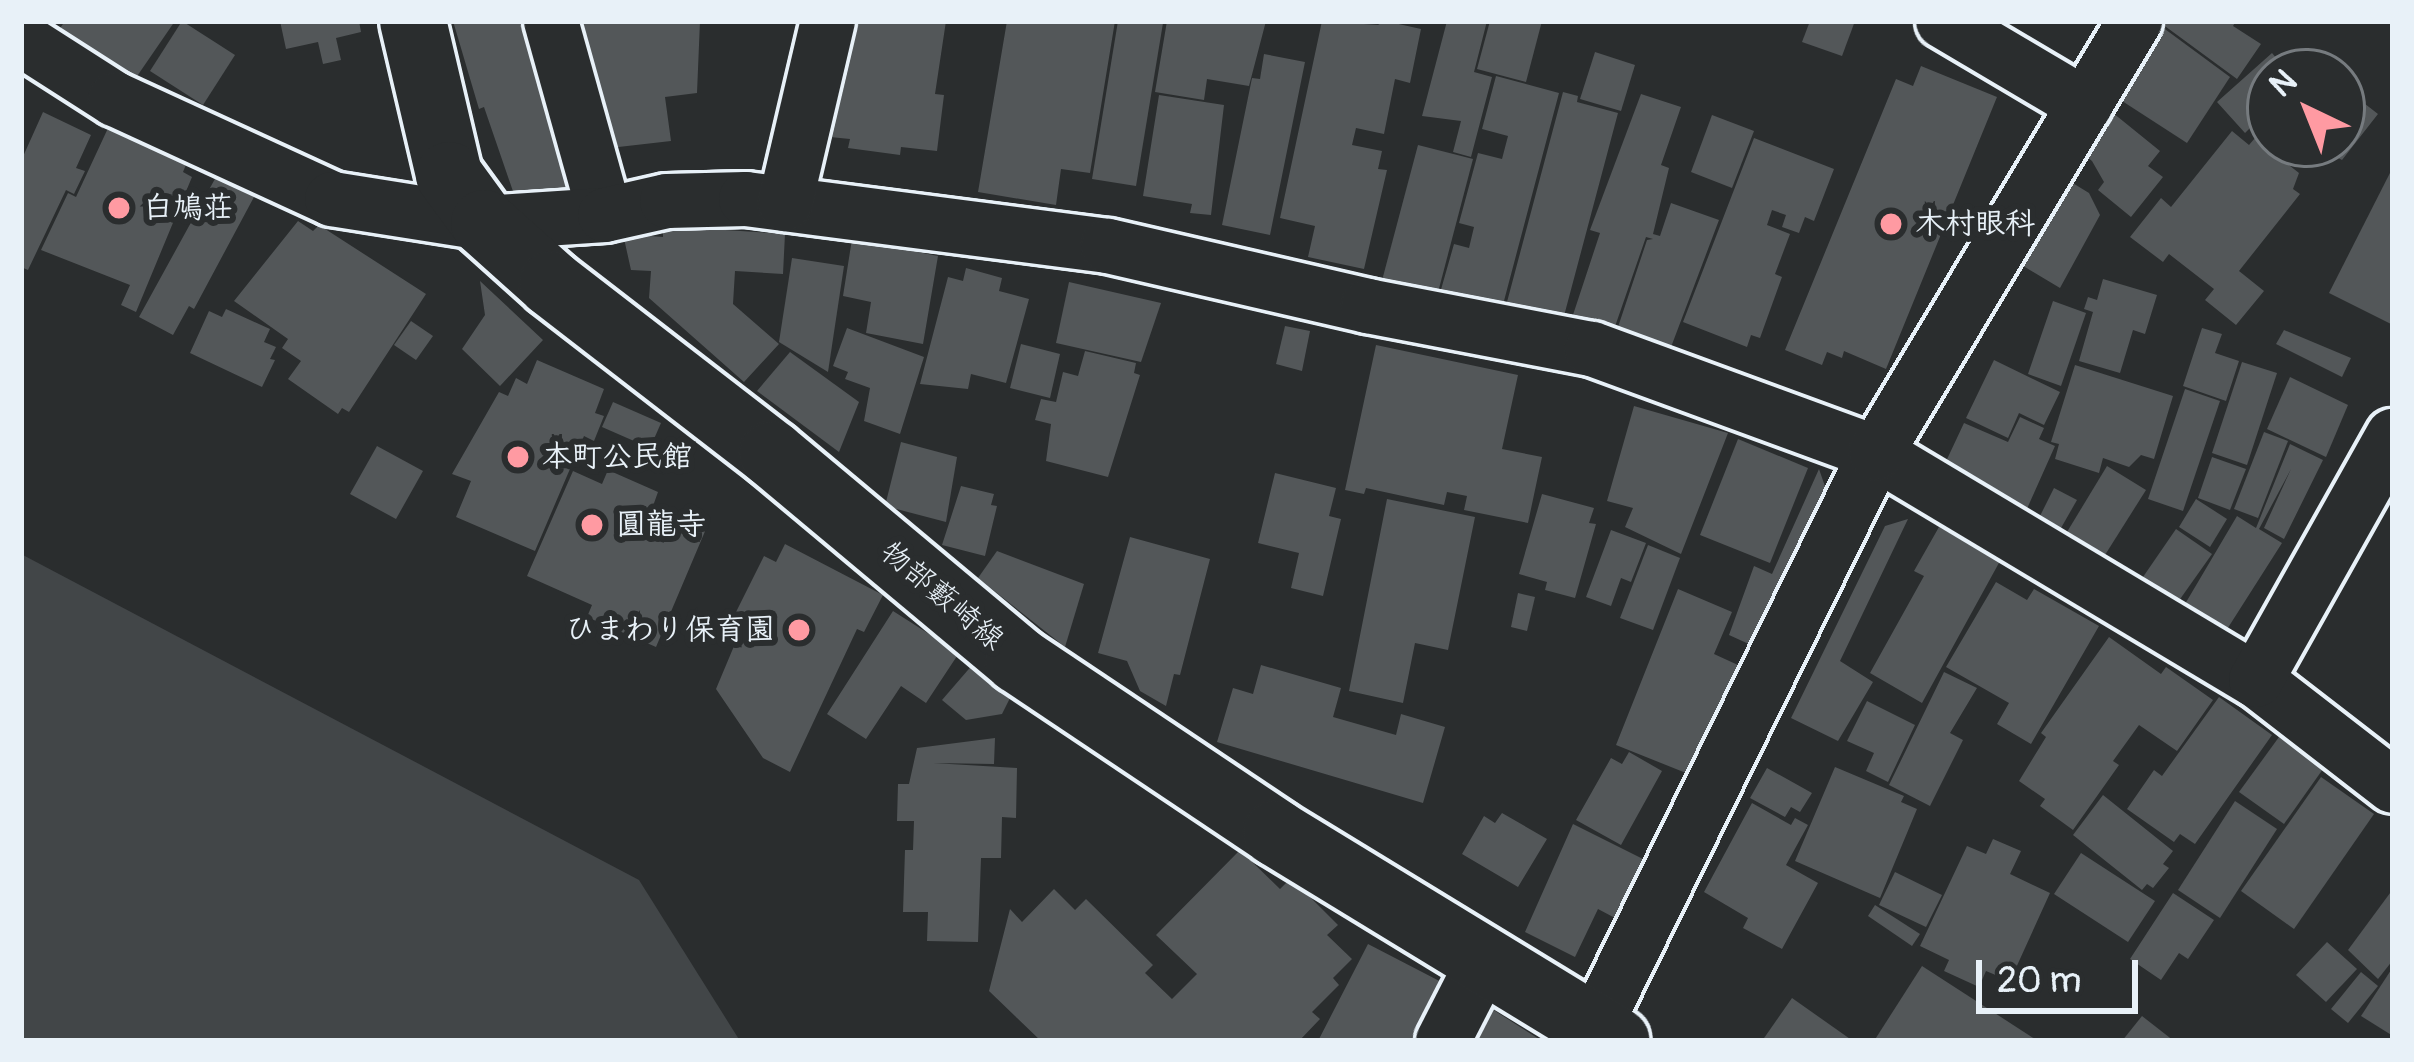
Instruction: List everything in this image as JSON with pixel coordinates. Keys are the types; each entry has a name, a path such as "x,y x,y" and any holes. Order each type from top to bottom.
{"main road":[{"name":"物部藪崎線","path":"413,21 448,175 484,224 1018,660 1276,833 1606,1034"}],"street":[{"path":"551,21 605,214"},
{"path":"784,204 828,21"},
{"path":"1943,21 2084,105"},
{"path":"1606,1034 1876,453 2135,21"},
{"path":"21,39 115,99 332,199 484,224 605,214 667,201 784,204 1108,246 1368,306 1592,349 1876,453 2256,680 2393,786"},
{"path":"2256,680 2393,436"},
{"path":"1443,1041 1484,961"}],"shaded area":[{"path":"21,554 639,880 740,1041 21,1041"}],"building":[{"path":"65,21 175,21 131,85 56,34"},
{"path":"182,21 235,55 203,105 150,71"},
{"path":"280,21 359,21 361,32 336,38 341,60 323,64 318,42 286,49"},
{"path":"453,21 539,21 583,184 517,203 484,107 479,109"},
{"path":"583,21 700,21 697,93 665,97 671,141 601,149 578,51 587,49"},
{"path":"847,21 946,21 935,94 944,95 937,151 901,147 900,155 848,148 850,139 830,137"},
{"path":"1007,21 1115,21 1090,173 1061,169 1056,205 978,192"},
{"path":"1118,21 1163,23 1136,186 1092,179"},
{"path":"1167,21 1266,21 1249,86 1207,79 1204,100 1155,92"},
{"path":"1322,21 1378,25 1385,21 1421,29 1410,83 1395,79 1384,134 1356,128 1352,145 1382,151 1378,169 1387,170 1364,269 1308,257 1315,226 1280,218"},
{"path":"1447,21 1487,21 1474,72 1492,77 1471,157 1453,152 1461,121 1422,116"},
{"path":"1490,21 1542,21 1526,82 1477,69"},
{"path":"1810,21 1855,21 1842,56 1802,42"},
{"path":"2154,21 2230,77 2187,143 2102,88"},
{"path":"2158,21 2236,21 2233,26 2261,44 2246,48 2246,66 2237,79"},
{"path":"1595,52 1635,65 1621,111 1580,99"},
{"path":"1264,54 1305,62 1270,235 1222,225 1252,78 1260,79"},
{"name":"木村眼科","path":"1921,66 1997,97 1886,369 1844,351 1842,358 1827,352 1822,365 1785,350 1896,79 1913,86"},
{"path":"1496,76 1559,93 1500,316 1438,300 1454,244 1469,248 1474,227 1459,223 1478,153 1502,159 1508,136 1482,129"},
{"path":"2246,76 2245,133 2217,102"},
{"path":"1563,92 1578,96 1577,102 1618,113 1560,331 1503,317"},
{"path":"1641,94 1681,107 1661,165 1669,168 1653,234 1660,236 1671,203 1719,220 1665,363 1612,345 1647,240 1653,239 1646,237 1610,341 1569,327 1600,233 1590,230"},
{"path":"1159,95 1224,105 1211,215 1190,213 1192,204 1143,196"},
{"path":"2097,100 2160,151 2148,166 2163,177 2131,217 2098,190 2104,182 2092,161 2065,139"},
{"path":"2366,105 2378,114 2366,129"},
{"path":"43,112 91,135 76,168 85,171 74,194 66,190 28,270 21,267 21,161"},
{"path":"1712,115 1754,131 1732,188 1691,172"},
{"name":"白鳩荘","path":"109,126 187,162 183,172 192,177 136,312 121,305 130,285 41,250 68,193 76,197"},
{"path":"2232,131 2246,143 2246,168 2293,168 2299,173 2293,189 2300,194 2239,271 2264,291 2236,325 2205,300 2214,289 2169,254 2163,262 2130,237 2161,198 2171,207"},
{"path":"1754,138 1834,169 1814,221 1805,217 1799,233 1782,227 1786,215 1772,210 1767,225 1790,234 1775,274 1782,277 1760,338 1751,335 1747,347 1683,322"},
{"path":"1418,145 1473,159 1436,300 1380,288"},
{"path":"2053,150 2080,166 2071,182 2089,193 2100,215 2060,288 1995,249"},
{"path":"2393,167 2393,325 2329,293"},
{"path":"216,177 254,197 194,309 189,306 173,335 139,317"},
{"path":"298,221 313,231 319,225 426,294 349,412 342,408 338,414 288,379 301,361 282,348 288,339 234,301"},
{"path":"663,226 785,234 783,274 735,271 733,304 779,344 744,382 649,298 651,271 631,270 623,234 663,237"},
{"path":"852,239 938,256 923,344 866,333 871,302 843,296"},
{"path":"792,258 844,266 828,372 779,342"},
{"path":"966,268 1002,278 999,291 1029,299 1006,383 971,374 968,389 920,384 948,277 963,281"},
{"path":"2103,279 2157,295 2145,334 2133,330 2120,373 2079,361 2093,312 2084,309 2088,297 2097,300"},
{"path":"480,281 543,340 500,386 462,349 485,315"},
{"path":"1069,282 1161,303 1141,362 1056,343"},
{"path":"2053,301 2086,313 2061,386 2028,374"},
{"path":"226,309 270,329 264,342 276,347 270,359 275,360 262,387 190,353 209,311 222,317"},
{"path":"411,321 433,336 416,360 394,345"},
{"path":"1285,326 1310,331 1302,371 1276,364"},
{"path":"847,328 924,357 900,434 864,421 870,388 845,379 848,372 833,366"},
{"path":"2202,328 2222,334 2215,353 2239,361 2226,401 2183,386"},
{"path":"2284,330 2351,358 2342,377 2276,344"},
{"path":"1021,344 1060,354 1050,398 1010,388"},
{"path":"1376,345 1518,375 1502,449 1542,457 1528,523 1464,510 1467,496 1447,492 1444,505 1366,488 1364,494 1345,490"},
{"path":"1085,351 1136,363 1134,373 1140,375 1108,477 1046,461 1051,424 1035,420 1041,399 1056,402 1063,372 1078,376"},
{"path":"790,352 859,402 839,452 757,391"},
{"name":"本町公民館","path":"537,360 604,389 595,413 604,416 594,441 584,436 535,551 456,517 471,481 452,474 499,392 508,396 516,378 527,384"},
{"path":"1994,360 2060,392 2044,425 2019,413 2008,438 1966,418"},
{"path":"2242,362 2277,373 2247,465 2212,453"},
{"path":"2075,365 2173,396 2154,459 2141,455 2129,467 2103,458 2099,473 2055,459 2059,444 2051,442"},
{"path":"2290,377 2348,405 2326,457 2267,429"},
{"path":"2185,389 2220,401 2183,511 2148,499"},
{"path":"613,402 661,423 650,448 602,427"},
{"path":"1634,406 1728,433 1681,554 1625,527 1633,508 1607,501"},
{"path":"2020,417 2044,428 2039,439 2055,446 2026,511 1941,472 1964,423 2008,442"},
{"path":"2264,432 2288,441 2258,518 2234,509"},
{"path":"1738,439 1808,468 1770,563 1700,535"},
{"path":"901,442 957,457 946,522 885,506"},
{"path":"2290,444 2323,460 2284,539 2264,528 2291,469 2259,529 2282,543 2224,634 2186,611 2185,604 2237,516 2256,528"},
{"path":"377,446 423,471 396,519 350,494"},
{"path":"2212,457 2246,469 2230,510 2198,498"},
{"path":"2107,466 2146,490 2105,555 2067,532"},
{"path":"1819,469 1828,495 1776,616 1766,611 1751,645 1729,635 1754,566 1772,574"},
{"path":"608,470 658,492 653,506 706,529 656,647 587,617 592,605 527,576 573,471 602,484"},
{"path":"1275,473 1336,488 1329,516 1341,519 1323,596 1291,588 1299,553 1258,543"},
{"path":"961,486 994,494 991,505 997,506 985,556 942,545"},
{"path":"2054,488 2077,500 2057,535 2036,524"},
{"path":"1542,494 1594,508 1589,523 1596,524 1575,598 1545,590 1547,582 1519,574"},
{"path":"1387,499 1475,517 1448,650 1415,643 1403,703 1349,691"},
{"path":"2196,499 2227,519 2210,547 2179,527"},
{"path":"1908,519 1840,661 1873,682 1838,741 1791,718 1885,526"},
{"path":"1939,527 2000,561 1922,703 1870,673 1924,576 1914,571"},
{"path":"2176,529 2212,554 2178,602 2143,577"},
{"path":"1611,530 1646,543 1631,582 1621,578 1611,606 1586,597"},
{"path":"1130,537 1210,559 1180,675 1174,674 1166,706 1140,691 1127,661 1098,653"},
{"path":"785,544 883,595 864,632 857,629 790,772 763,758 716,689 742,627 731,622 764,556 776,562"},
{"path":"1648,545 1680,558 1653,630 1620,618"},
{"path":"997,551 1084,584 1065,647 978,578"},
{"path":"1996,582 2027,600 2034,589 2099,626 2031,744 1997,724 2009,703 1946,667"},
{"path":"1678,589 1732,612 1714,654 1738,665 1691,775 1616,745"},
{"path":"1518,593 1535,597 1527,631 1511,627"},
{"path":"893,611 959,653 926,703 901,686 866,739 827,714"},
{"path":"2109,637 2161,674 2166,667 2213,700 2177,751 2139,725 2113,761 2119,765 2073,830 2040,806 2045,799 2019,781 2046,737 2041,733"},
{"path":"974,663 1011,696 1002,714 966,720 942,700"},
{"path":"1261,665 1341,688 1333,717 1396,735 1401,714 1445,727 1423,803 1217,742 1233,688 1253,694"},
{"path":"1944,672 1977,688 1950,733 1963,740 1930,806 1889,785"},
{"path":"2219,697 2272,735 2195,844 2180,834 2174,842 2127,809 2154,770 2162,776"},
{"path":"1867,701 1915,725 1888,782 1866,771 1874,753 1847,741"},
{"path":"2279,737 2323,769 2284,824 2239,792"},
{"path":"995,738 994,764 933,763 1017,768 1016,818 1002,817 1001,858 981,858 978,942 927,941 928,912 903,912 905,850 913,850 914,821 897,821 898,784 909,784 917,748"},
{"path":"1629,752 1662,771 1621,845 1576,820 1611,758 1622,764"},
{"path":"1835,767 1904,796 1901,802 1917,809 1880,898 1795,861"},
{"path":"1767,768 1812,793 1800,812 1791,807 1785,817 1750,798"},
{"path":"2321,777 2374,814 2294,929 2241,891"},
{"path":"2103,795 2173,851 2163,864 2169,868 2153,888 2147,884 2142,890 2073,835"},
{"path":"2235,801 2277,829 2220,918 2178,890"},
{"path":"1752,803 1791,825 1795,818 1808,825 1786,865 1818,883 1782,949 1743,928 1748,918 1704,892"},
{"path":"1502,813 1547,839 1518,887 1462,854 1484,816 1495,823"},
{"path":"1573,824 1645,860 1615,918 1598,909 1575,957 1525,932"},
{"path":"1993,839 2021,851 2010,874 2050,893 2010,981 1986,971 1979,987 1944,971 1949,960 1920,946 1967,846 1986,854"},
{"path":"1240,850 1280,889 1291,878 1338,925 1327,935 1352,959 1333,978 1339,985 1312,1012 1320,1019 1299,1041 1041,1041 989,991 1010,909 1022,922 1054,889 1075,910 1086,899 1153,965 1145,973 1172,999 1197,974 1156,935"},
{"path":"2081,853 2155,901 2128,942 2054,894"},
{"path":"1895,872 1942,895 1926,927 1879,905"},
{"path":"2393,889 2393,960 2378,979 2348,950"},
{"path":"2173,893 2214,920 2188,959 2179,953 2161,980 2130,959"},
{"path":"1875,905 1920,934 1912,946 1868,916"},
{"path":"2327,942 2357,969 2326,1002 2296,975"},
{"path":"1368,944 1451,987 1423,1039 1414,1034 1410,1041 1318,1041"},
{"path":"1922,966 2038,1041 1874,1041"},
{"path":"2393,967 2393,1036 2361,1016"},
{"path":"2361,972 2378,986 2348,1023 2331,1009"},
{"path":"1792,998 1853,1041 1762,1041"},
{"path":"1489,1007 1542,1041 1468,1041"},
{"path":"2142,1016 2174,1041 2122,1041"}],"place":[{"name":"白鳩荘","path":"119,208"},
{"name":"木村眼科","path":"1891,224"},
{"name":"本町公民館","path":"518,457"},
{"name":"圓龍寺","path":"592,525"},
{"name":"ひまわり保育園","path":"799,630"}]}
